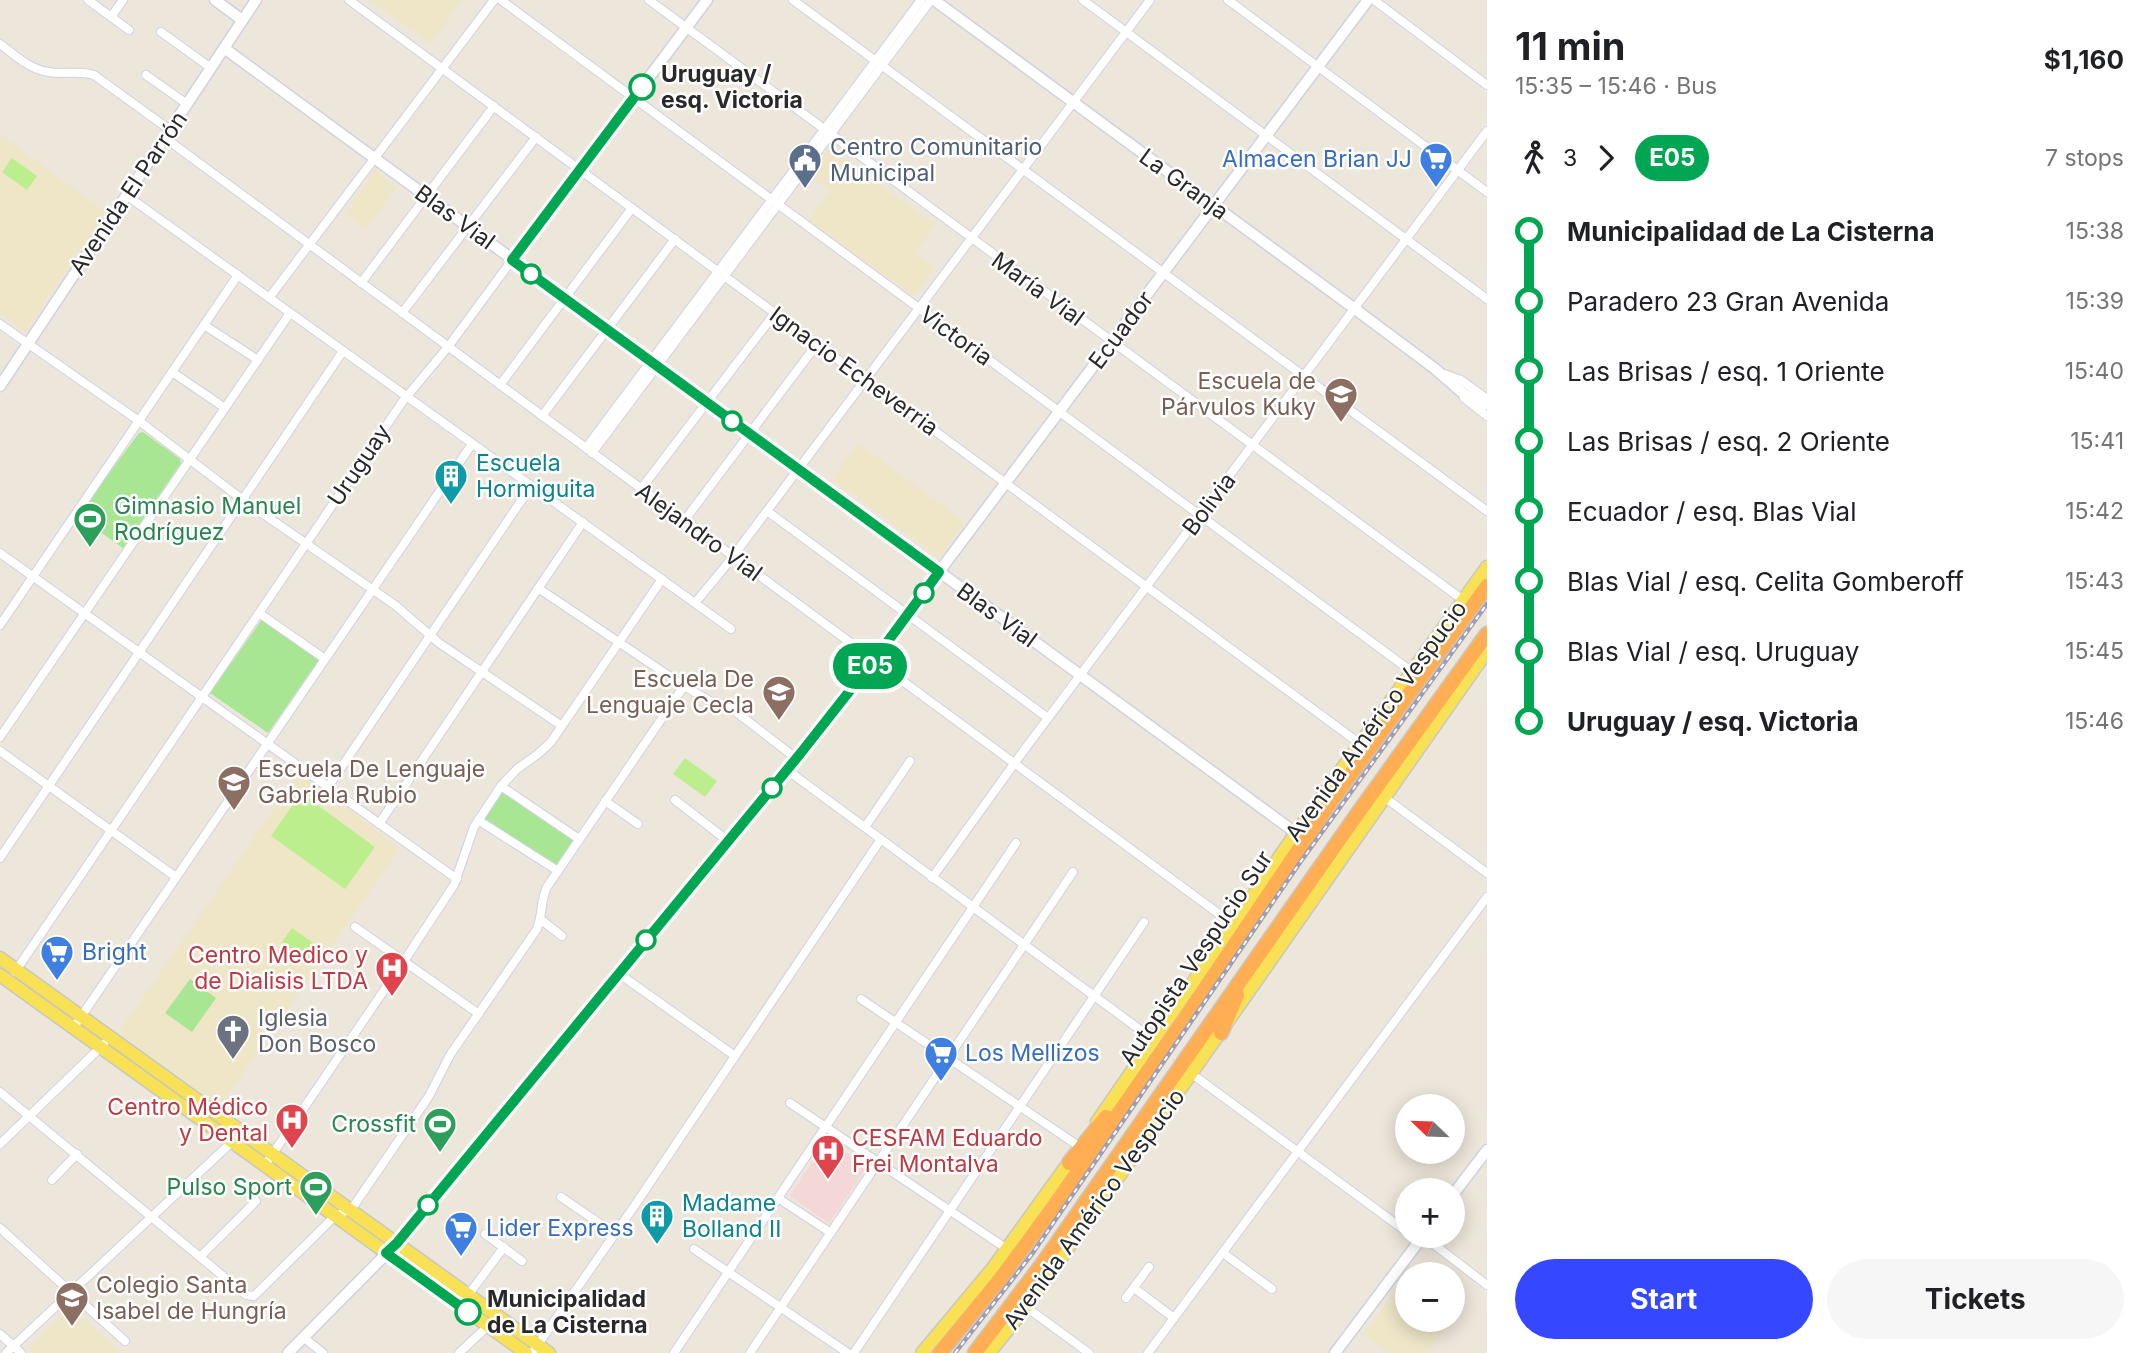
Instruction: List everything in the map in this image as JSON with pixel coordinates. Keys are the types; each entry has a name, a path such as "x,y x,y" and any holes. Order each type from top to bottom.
{"highway":[{"name":"Autopista Vespucio Sur","path":"940,1353 1026,1246 1187,1015 1313,826 1487,586"},
{"name":"Autopista Vespucio Sur","path":"975,1353 1048,1257 1249,967 1487,634"},
{"path":"1221,1033 1249,967"},
{"path":"1069,1163 1187,1015"}],"main road":[{"name":"Avenida Américo Vespucio","path":"922,1353 1007,1249 1069,1163 1359,743 1487,567"},
{"name":"Avenida Américo Vespucio","path":"989,1353 1026,1307 1192,1074 1487,651"},
{"path":"0,958 8,975 237,1137 265,1165 386,1253 465,1301 535,1349 549,1353"},
{"path":"237,1137 272,1153 397,1243 465,1301 488,1326 526,1353"}],"street":[{"path":"88,0 129,30"},
{"path":"111,17 123,0"},
{"path":"215,0 242,20"},
{"name":"Avenida El Parrón","path":"0,386 256,0"},
{"name":"Ignacio Echeverria","path":"349,0 1359,743"},
{"path":"269,298 495,0"},
{"name":"Victoria","path":"501,0 774,204 1411,671"},
{"name":"María Vial","path":"649,0 1463,600"},
{"name":"Uruguay","path":"8,975 112,830 406,396 448,347 707,0"},
{"path":"793,0 1487,512"},
{"path":"879,64 921,0"},
{"path":"589,451 879,64 933,0"},
{"name":"La Granja","path":"933,0 1486,407"},
{"path":"1083,0 1487,299"},
{"path":"695,603 799,469 1150,0"},
{"path":"1228,0 1487,192"},
{"name":"Ecuador","path":"288,1353 397,1243 797,759 908,615 1368,0"},
{"path":"1374,0 1487,85"},
{"path":"161,32 211,68"},
{"name":"Alejandro Vial","path":"0,44 41,71 85,72 94,75 309,245 1234,925"},
{"name":"Blas Vial","path":"224,48 1296,833"},
{"path":"146,75 187,104"},
{"path":"361,283 494,106"},
{"name":"Bolivia","path":"932,878 1014,763 1487,131"},
{"path":"402,313 536,137"},
{"path":"126,195 731,629"},
{"path":"500,385 632,208"},
{"path":"542,416 675,239"},
{"path":"0,625 238,275"},
{"path":"0,737 290,313"},
{"path":"642,489 775,313"},
{"path":"0,324 138,421 243,500 402,610 430,636 562,726"},
{"path":"204,325 258,360"},
{"path":"684,521 817,344"},
{"path":"0,858 344,351"},
{"path":"172,372 225,408"},
{"path":"77,1022 472,444"},
{"path":"328,787 531,486"},
{"path":"767,511 1048,718"},
{"path":"379,824 583,523"},
{"path":"0,553 457,879"},
{"path":"265,1165 457,879 467,843 478,820 501,786 517,769 547,747 662,579"},
{"path":"538,588 684,686 708,700 727,705 797,759"},
{"path":"259,613 325,659"},
{"path":"0,1092 201,1255 246,1295 254,1296 335,1216 351,1210 429,1096 450,1055 537,929 541,919 542,896 684,686"},
{"path":"0,751 176,877"},
{"path":"865,827 910,761"},
{"path":"787,770 1154,1040"},
{"path":"501,786 579,839"},
{"path":"1384,797 1487,873"},
{"path":"675,800 729,841"},
{"path":"605,801 638,824"},
{"path":"478,820 558,871"},
{"path":"535,1349 881,839"},
{"path":"674,1353 1016,844"},
{"path":"750,1353 1073,872"},
{"path":"1148,1353 1487,897"},
{"path":"541,919 562,936"},
{"path":"854,1353 1144,922"},
{"path":"355,927 479,1014"},
{"path":"618,973 736,1056"},
{"path":"861,999 1080,1147"},
{"path":"0,1144 106,1042"},
{"path":"1192,1074 1395,1223"},
{"path":"790,1103 1007,1249"},
{"path":"6,1353 237,1137"},
{"path":"1465,1179 1487,1150"},
{"path":"52,1180 77,1154"},
{"path":"561,1197 615,1234"},
{"path":"778,1198 831,1233"},
{"path":"201,1255 256,1201"},
{"path":"0,1228 125,1341"},
{"path":"485,1234 522,1261"},
{"path":"465,1301 504,1247"},
{"path":"1335,1353 1411,1248"},
{"path":"1435,1248 1487,1285"},
{"path":"694,1249 848,1353"},
{"path":"1223,1253 1272,1289"},
{"path":"1126,1298 1149,1267"},
{"path":"1134,1288 1174,1318"},
{"path":"1026,1307 1089,1353"},
{"path":"459,1353 488,1326"},
{"path":"0,1334 21,1353"},
{"path":"303,1337 323,1353"}],"shaded area":[{"path":"369,0 462,0 431,44"},
{"path":"0,134 106,212 25,332 0,313"},
{"path":"829,148 936,225 915,253 935,267 914,296 809,221 830,190 809,175"},
{"path":"375,171 397,187 366,229 344,213"},
{"path":"858,443 965,522 939,557 832,479"},
{"path":"300,771 400,849 220,1106 118,1033"},
{"name":"CESFAM Eduardo Frei Montalva","path":"827,1140 867,1167 829,1223 790,1196"},
{"path":"1395,1292 1395,1332 1443,1332 1428,1353 1389,1353 1363,1335"},
{"name":"Colegio Santa Isabel de Hungría","path":"70,1306 121,1353 32,1353 28,1349"}],"green space":[{"path":"12,158 37,176 27,190 2,172"},
{"path":"143,432 180,459 181,463 123,548 77,516 139,433"},
{"path":"263,618 320,658 268,733 210,693"},
{"path":"685,758 717,781 705,797 673,774"},
{"path":"503,791 574,838 555,867 484,819"},
{"path":"301,793 375,847 345,889 271,836"},
{"path":"292,928 323,950 313,964 282,942"},
{"path":"190,979 216,998 192,1032 165,1013"}],"railway":[{"path":"955,1353 1032,1254 1299,864 1487,604"}],"bus line":[{"name":"E05","path":"468,1312 386,1253 800,754 939,572 512,260 642,87"}],"place":[{"name":"Uruguay / esq. Victoria","path":"642,87"},
{"name":"Almacen Brian JJ","path":"1436,189"},
{"name":"Centro Comunitario Municipal","path":"805,190"},
{"name":"Escuela de Párvulos Kuky","path":"1341,424"},
{"name":"Escuela Hormiguita","path":"451,506"},
{"name":"Gimnasio Manuel Rodríguez","path":"90,549"},
{"name":"Escuela De Lenguaje Cecla","path":"779,722"},
{"name":"Escuela De Lenguaje Gabriela Rubio","path":"234,812"},
{"name":"Bright","path":"57,982"},
{"name":"Centro Medico y de Dialisis LTDA","path":"392,998"},
{"name":"Iglesia Don Bosco","path":"233,1061"},
{"name":"Los Mellizos","path":"941,1083"},
{"name":"Centro Médico y Dental","path":"292,1150"},
{"name":"Crossfit","path":"440,1154"},
{"name":"CESFAM Eduardo Frei Montalva","path":"828,1181"},
{"name":"Pulso Sport","path":"316,1217"},
{"name":"Madame Bolland II","path":"657,1246"},
{"name":"Lider Express","path":"461,1258"},
{"name":"Municipalidad de La Cisterna","path":"468,1312"},
{"name":"Colegio Santa Isabel de Hungría","path":"72,1328"}]}
